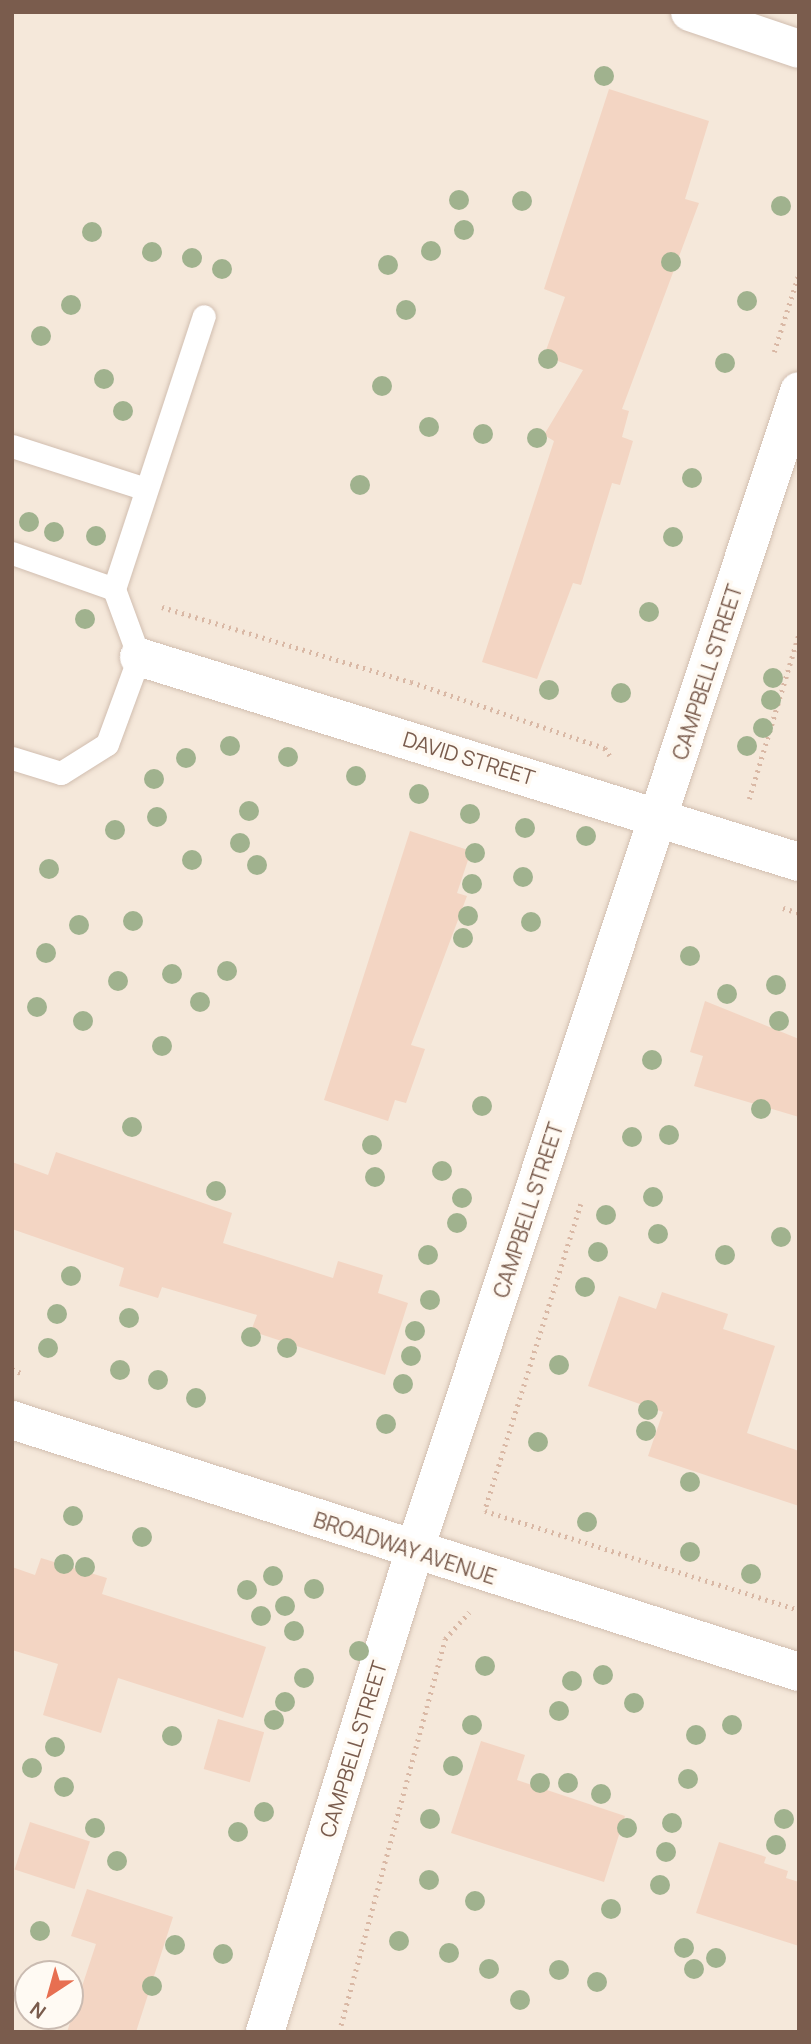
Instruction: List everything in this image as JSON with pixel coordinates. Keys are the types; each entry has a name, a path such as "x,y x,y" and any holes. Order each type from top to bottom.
{"street":[{"path":"690,12 799,50"},
{"name":"CAMPBELL STREET","path":"265,2032 414,1552 799,391"},
{"name":"DAVID STREET","path":"139,657 664,802 730,841 799,862"},
{"name":"BROADWAY AVENUE","path":"12,1420 414,1552 799,1672"}],"lane":[{"path":"12,758 61,773 107,744 139,657 114,589 204,316"},
{"path":"12,446 146,489"},
{"path":"12,553 114,589"}],"path":[{"path":"158,606 605,748 619,770 664,802"},
{"path":"730,841 799,633"},
{"path":"584,1194 485,1511 799,1611"},
{"path":"12,1369 38,1380"},
{"path":"339,2032 445,1639 471,1610 484,1614"}],"shaded area":[{"path":"12,12 799,12 799,2032 12,2032"}],"building":[{"path":"609,89 709,121 685,199 699,203 622,409 629,411 622,437 633,441 620,485 612,483 581,585 573,583 537,679 482,662 554,441 544,435 583,370 544,356 565,297 544,289"},
{"path":"410,831 471,851 457,893 467,896 411,1045 425,1049 406,1103 395,1100 388,1121 324,1100"},
{"path":"705,1001 799,1039 799,1117 694,1086 703,1056 690,1052"},
{"path":"56,1152 232,1213 223,1243 333,1278 338,1261 383,1275 378,1293 408,1303 385,1375 251,1331 257,1315 162,1287 158,1298 119,1286 124,1268 12,1229 12,1162 48,1175"},
{"path":"662,1292 728,1314 723,1329 775,1346 747,1433 799,1451 799,1506 648,1456 663,1412 588,1386 619,1296 656,1309"},
{"path":"41,1558 107,1578 102,1594 266,1647 243,1718 118,1678 101,1733 43,1715 58,1664 12,1650 12,1567 35,1575"},
{"path":"218,1719 264,1732 250,1782 204,1769"},
{"path":"481,1741 525,1755 517,1780 625,1816 604,1882 451,1833"},
{"path":"30,1822 90,1841 74,1889 15,1870"},
{"path":"719,1842 766,1857 764,1863 788,1871 786,1878 799,1882 799,1946 696,1913"},
{"path":"87,1889 173,1917 136,2032 67,2032 84,2030 84,1980 96,1944 71,1936"}]}
